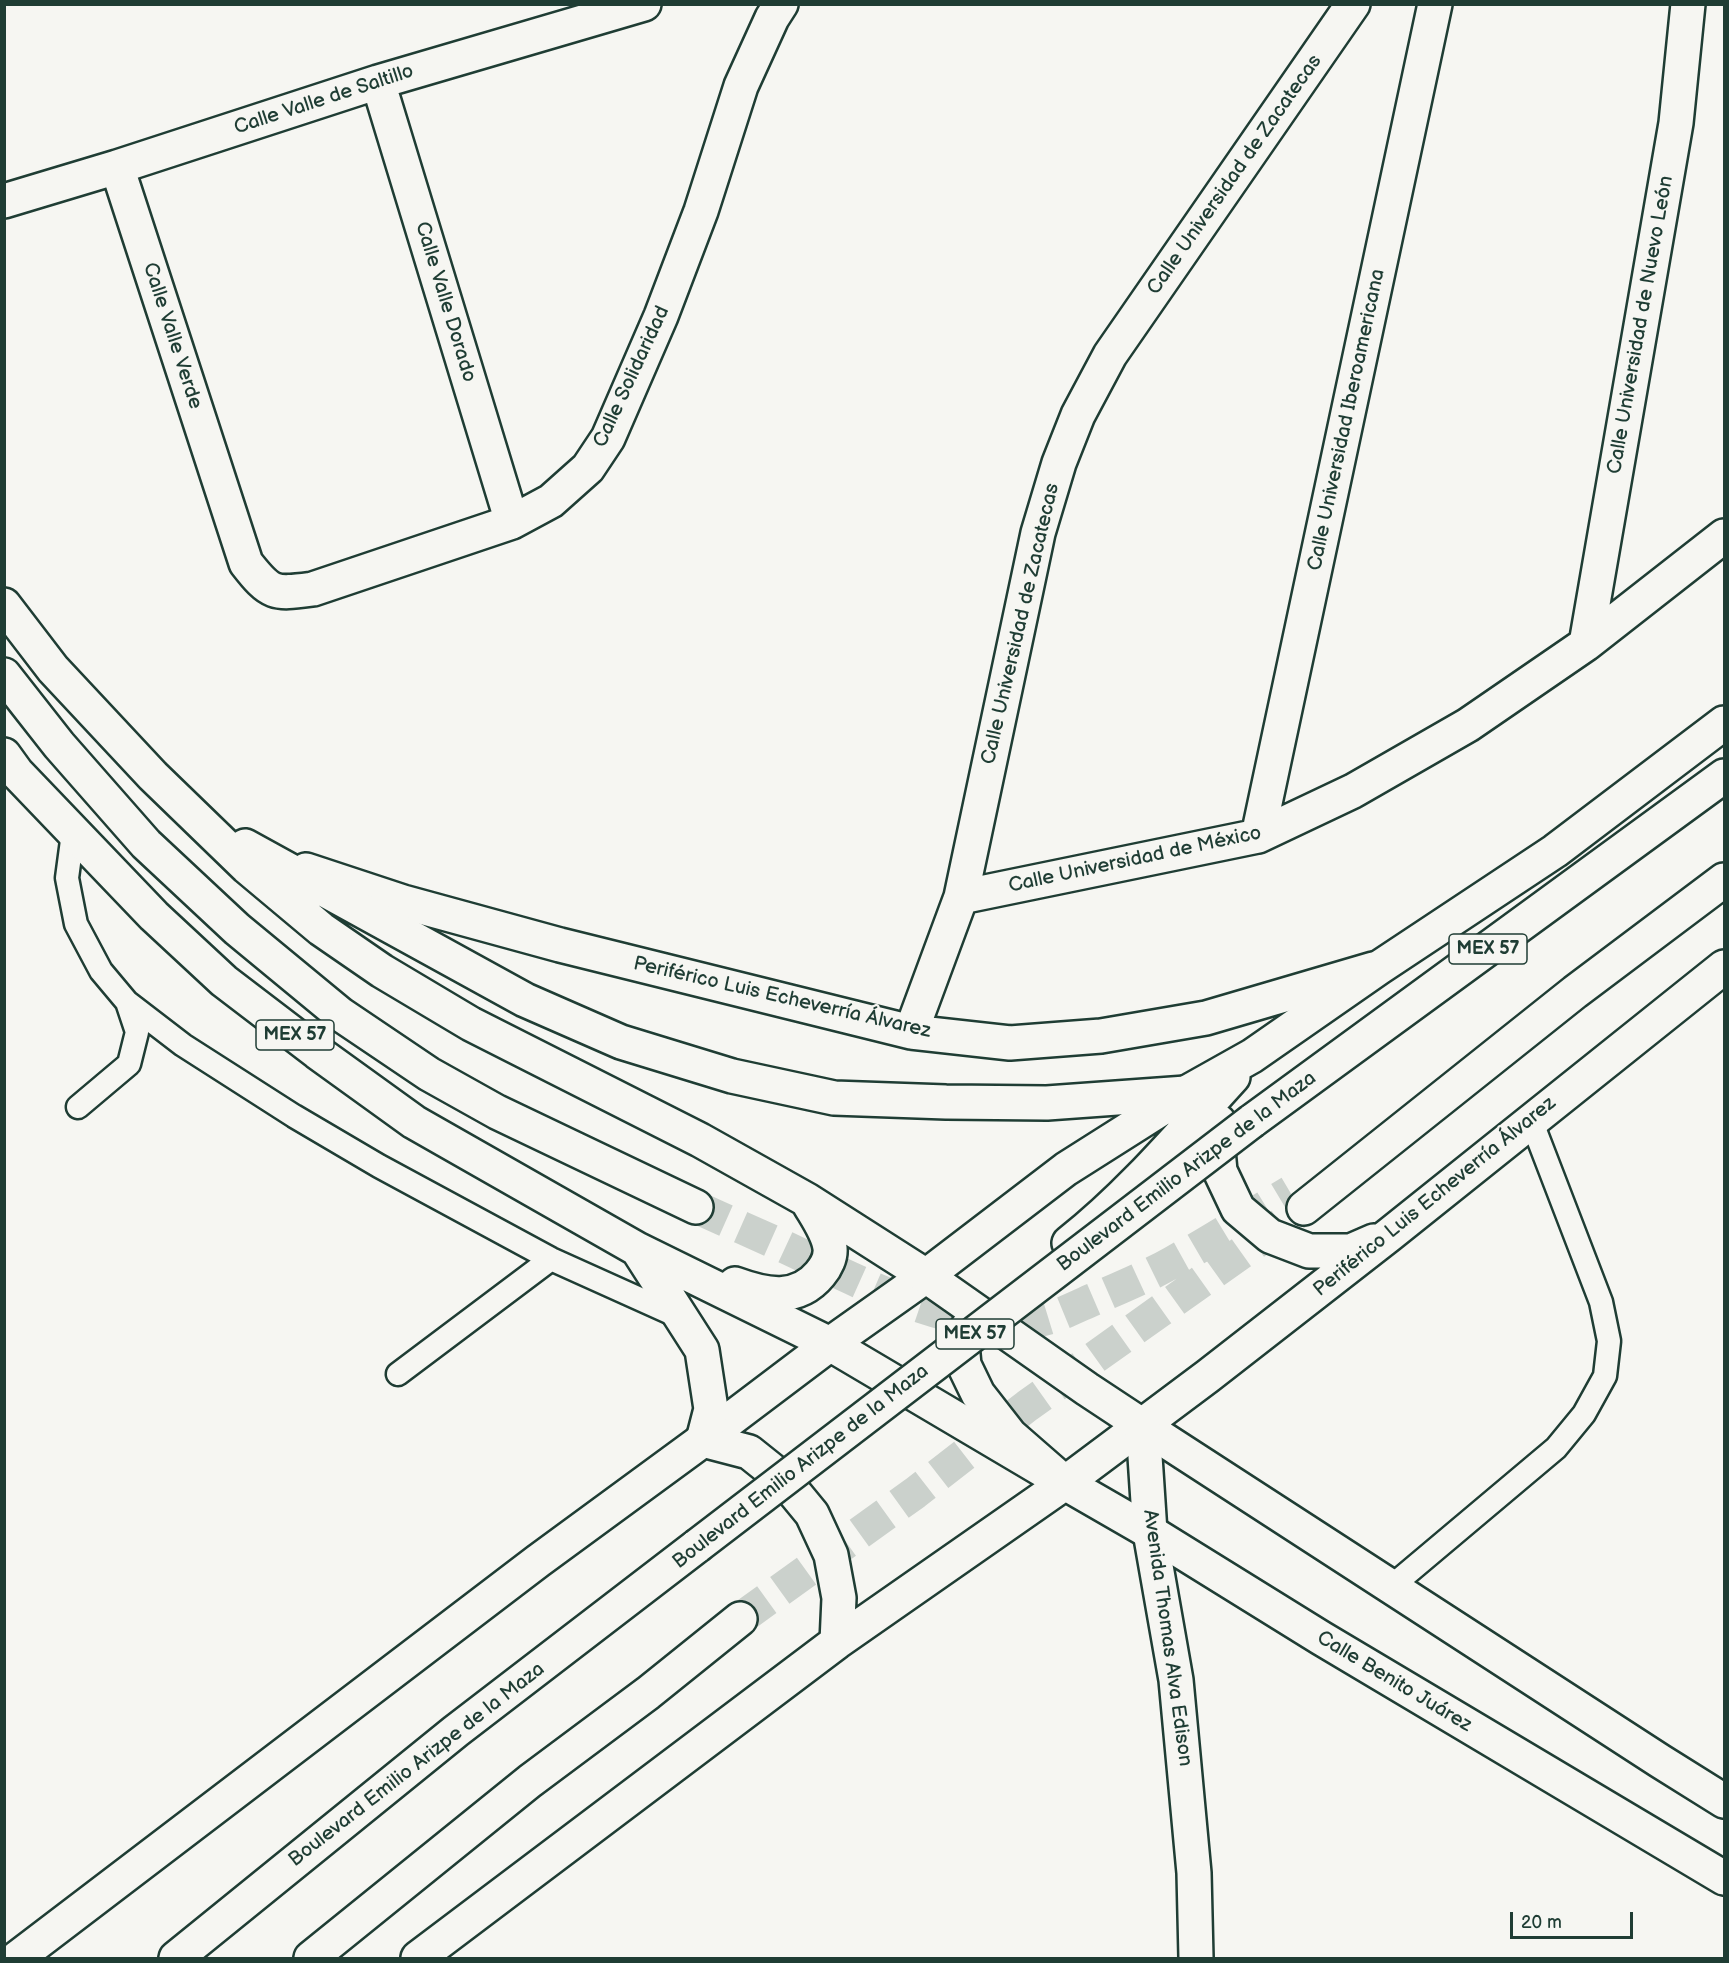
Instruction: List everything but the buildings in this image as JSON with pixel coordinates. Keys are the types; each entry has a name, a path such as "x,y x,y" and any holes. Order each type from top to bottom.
{"main road":[{"name":"Calle Valle de Saltillo","path":"4,201 117,167 378,82 644,4"},
{"name":"Calle Solidaridad","path":"227,505 246,563 263,585 283,593 313,589 512,522 551,501 588,468 608,438 665,306 701,211 741,86 772,18 781,4"},
{"name":"Calle Universidad de Zacatecas","path":"911,1032 961,897 1038,533 1059,463 1078,415 1110,355 1353,4"},
{"name":"Calle Universidad Iberoamericana","path":"1258,836 1435,4"},
{"name":"Calle Universidad de Nuevo León","path":"1586,644 1676,123 1688,4"},
{"name":"Calle Valle Dorado","path":"378,82 512,522"},
{"name":"Calle Valle Verde","path":"117,167 227,505"},
{"name":"Calle Universidad de México","path":"961,897 1258,836 1353,791 1468,725 1586,644 1725,536"},
{"name":"MEX 57","path":"4,605 53,669 153,776 247,867 321,929 382,970 471,1024 700,1140 807,1200 926,1276 1143,1426"},
{"path":"4,675 59,745 146,843 237,929 340,1014 429,1074 497,1112 696,1207"},
{"name":"Periférico Luis Echeverría Álvarez","path":"703,1440 830,1344 926,1276 1066,1169 1186,1093 1252,1056 1380,967 1555,851 1725,723"},
{"name":"MEX 57","path":"4,755 17,773 154,916 224,981 414,1122 637,1249 830,1344 1065,1483"},
{"path":"153,776 221,832 261,855 525,1000 621,1042 732,1076 834,1098 1047,1103 1186,1093"},
{"name":"Boulevard Emilio Arizpe de la Maza","path":"176,1959 456,1731 1252,1121 1725,776"},
{"name":"Periférico Luis Echeverría Álvarez","path":"261,855 403,902 560,945 911,1032 1010,1043 1101,1036 1206,1018 1380,967"},
{"path":"1297,1200 1361,1163 1575,992 1725,880"},
{"name":"Periférico Luis Echeverría Álvarez","path":"837,1642 1143,1426 1389,1235 1725,967"},
{"path":"1252,1056 1216,1129 1220,1171 1238,1209 1270,1236 1309,1251 1351,1251 1389,1235"},
{"path":"1065,1483 1010,1435 978,1394 964,1365 962,1344 968,1328 980,1313 1094,1223 1158,1159 1252,1056"},
{"path":"637,1249 760,1293 800,1291 810,1286 822,1272 831,1251 827,1236 807,1200"},
{"path":"17,1959 537,1561 703,1440 711,1409 702,1350 637,1249"},
{"path":"1143,1426 1725,1801"},
{"name":"Avenida Thomas Alva Edison","path":"1143,1426 1150,1532 1176,1680 1194,1873 1196,1959"},
{"path":"418,1959 837,1642 839,1598 831,1555 812,1514 784,1480 749,1452 703,1440"},
{"name":"Calle Benito Juárez","path":"1065,1483 1725,1878"},
{"path":"311,1959 530,1781 648,1693 740,1619"}],"lane":[{"path":"74,833 67,878 76,924 101,971 127,1002 183,1045 294,1116 379,1166 551,1259 683,1318"},
{"path":"78,1107 129,1064 137,1032 127,1002"},
{"path":"1392,1586 1556,1448 1584,1414 1605,1376 1609,1341 1601,1302 1531,1120"},
{"path":"398,1374 551,1259"}],"tunnel":[{"path":"696,1207 905,1301 937,1312 1000,1323 1031,1322 1049,1318 1127,1285 1188,1254 1290,1192"},
{"path":"740,1619 915,1493 1027,1406 1304,1208"}]}
